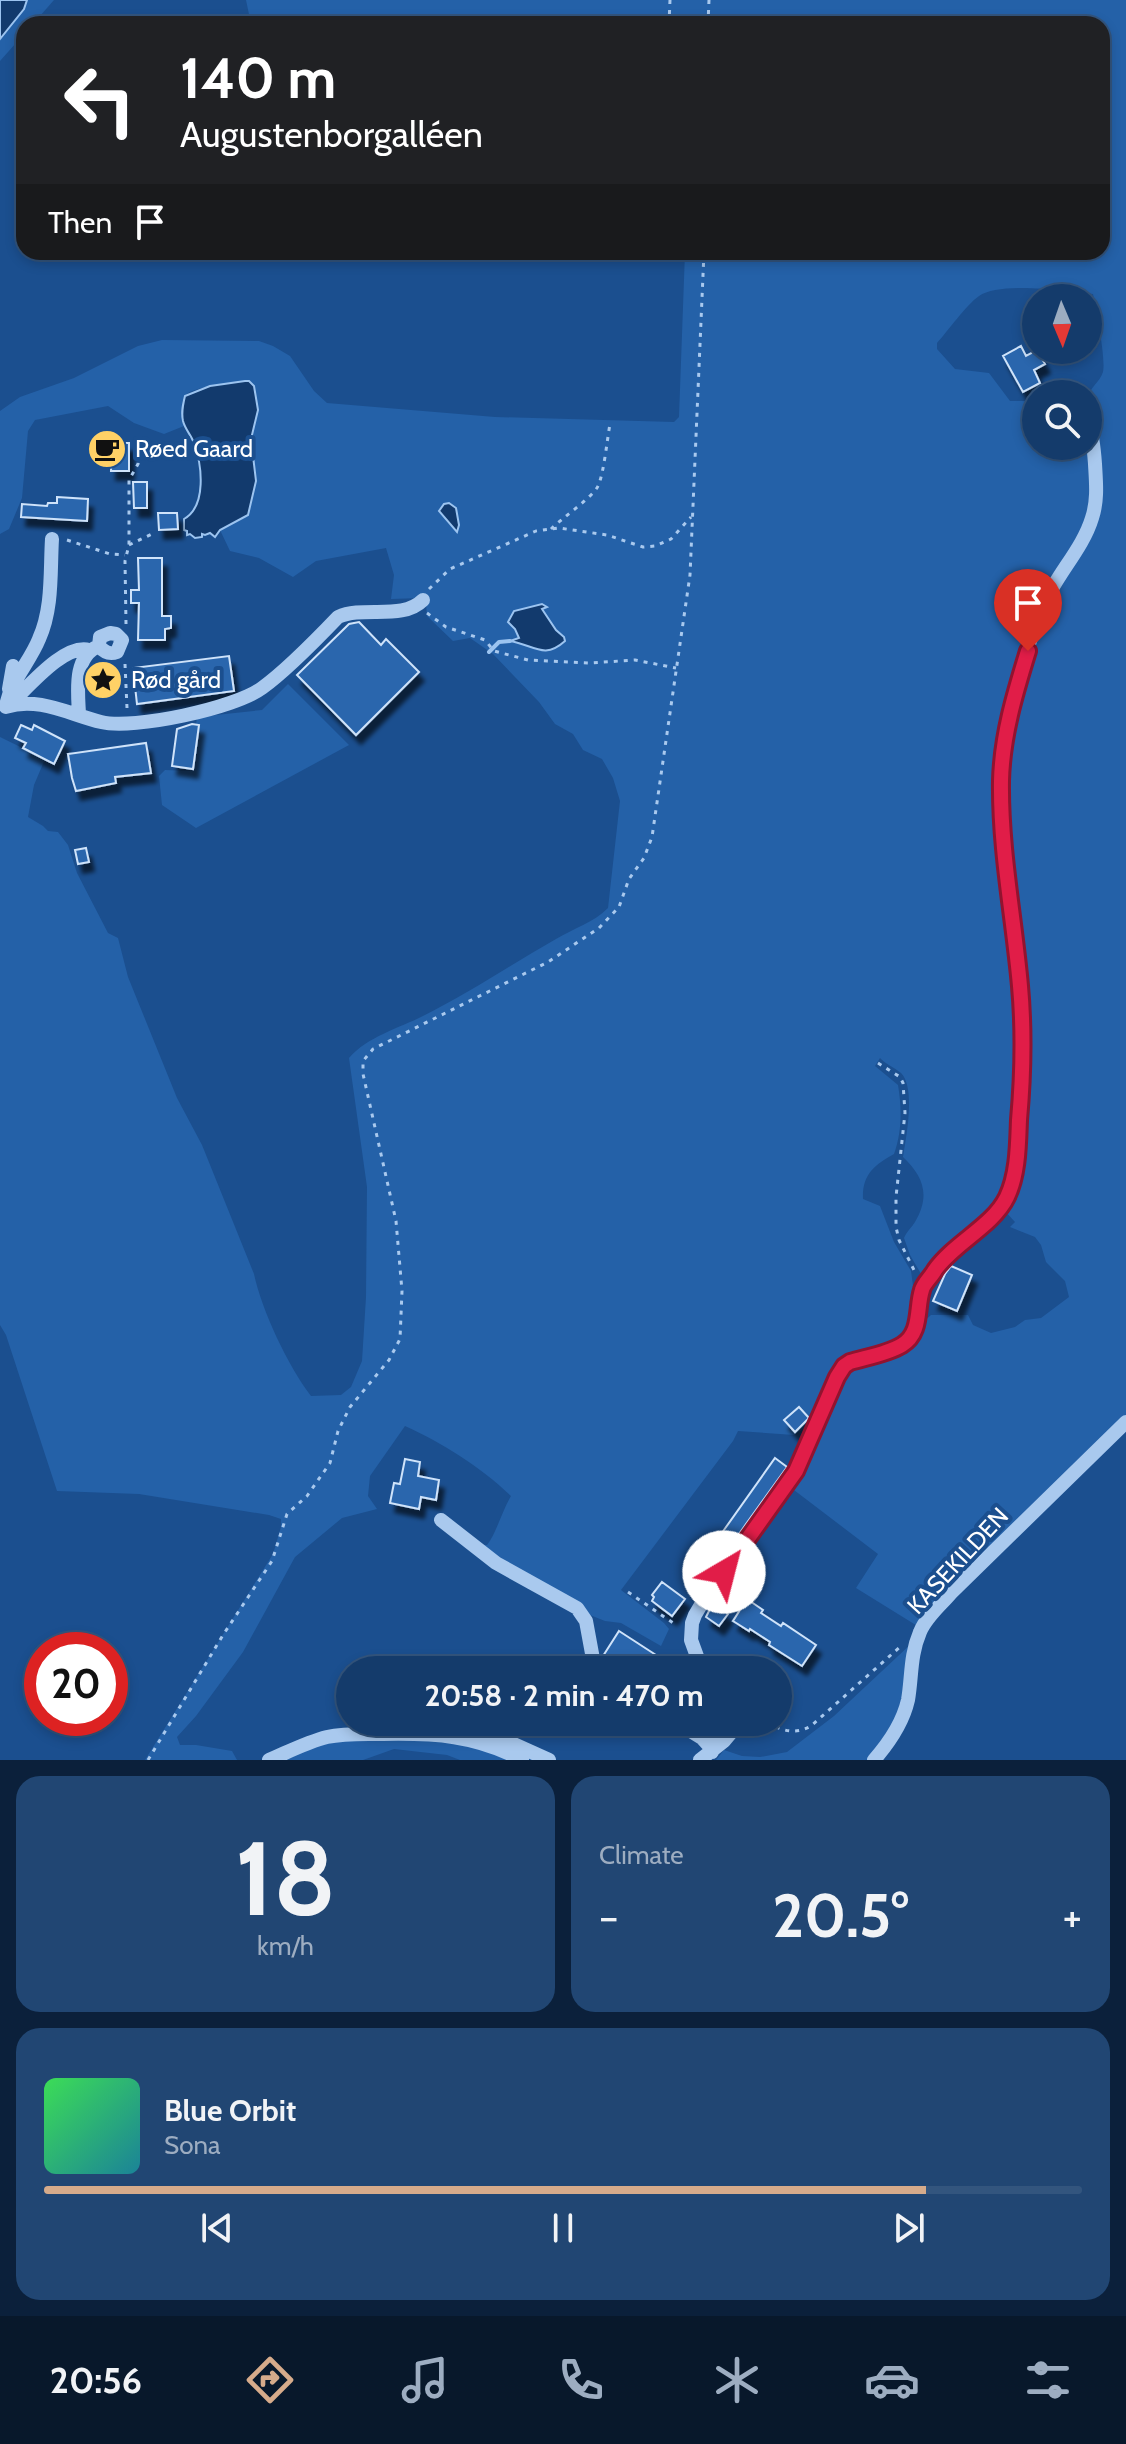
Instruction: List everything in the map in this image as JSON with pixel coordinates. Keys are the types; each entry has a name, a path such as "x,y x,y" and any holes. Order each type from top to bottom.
{"lane":[{"path":"696,1656 690,1633 701,1602 796,1471 841,1371 850,1362 889,1351 908,1341 917,1324 922,1288 950,1253 1001,1206 1009,1194 1015,1170 1023,1037 1004,845 1002,760 1011,712 1034,631 1053,586 1093,516 1097,488 1094,460"},
{"path":"5,705 47,620 52,539"},
{"path":"5,705 28,703 114,724 129,724 234,702 260,690 338,617 408,610 420,603"},
{"path":"5,705 73,650 94,648 112,654 117,652"},
{"path":"79,714 80,670 83,659 94,648"},
{"path":"5,705 13,666"},
{"name":"KASEKILDEN","path":"874,1760 904,1712 913,1654 920,1632 929,1618 1126,1422"},
{"path":"441,1520 496,1563 577,1608 586,1621 592,1656"},
{"path":"269,1760 323,1738 336,1736"},
{"path":"450,1736 498,1748 522,1760"},
{"path":"496,1736 549,1760"},
{"path":"699,1736 711,1754"},
{"path":"700,1760 711,1754 728,1736"}],"path":[{"path":"148,1760 223,1635 272,1561 287,1514 307,1496 330,1463 338,1431 350,1407 389,1360 400,1339 402,1291 396,1221 363,1074 363,1061 373,1049 548,962 579,943 611,918 619,907 629,879 644,858 652,837 690,575 704,260"},
{"path":"551,529 599,486 610,424"},
{"path":"126,630 129,480 138,464 139,455"},
{"path":"676,668 635,660 589,663 528,660 494,651 485,640 446,627 420,603 432,585 450,569 536,531 551,529 607,535 643,547 655,546 671,539 693,514"},
{"path":"129,545 156,532"},
{"path":"52,539 75,541 95,550 126,555"},
{"path":"117,652 125,666 129,724"},
{"path":"878,1063 900,1077 903,1083 905,1113 896,1197 897,1232 922,1288"},
{"path":"628,1592 690,1633"},
{"path":"792,1732 811,1726 900,1646"}],"shaded area":[{"path":"0,0 27,0 24,9 0,39"},
{"path":"27,0 54,0 40,16 18,16"},
{"path":"246,0 1126,0 1126,1418 950,1590 919,1627 856,1588 878,1554 790,1487 805,1462 842,1374 855,1363 901,1348 931,1315 968,1315 973,1325 991,1333 1015,1327 1025,1320 1041,1318 1069,1297 1065,1281 1046,1262 1041,1245 1035,1237 1010,1227 1015,1222 1004,1210 1016,1176 1026,1056 1023,983 1011,891 1004,795 1009,735 1036,630 1055,586 1088,534 1096,511 1098,460 1102,460 1102,380 1099,380 1103,372 1102,284 1022,284 1022,288 989,291 979,296 937,343 937,349 955,369 989,373 1010,401 1022,401 1022,460 1093,460 1090,514 1079,541 1048,590 1030,636 1017,674 1000,754 997,805 1018,1001 1019,1043 1014,1164 1004,1198 985,1220 947,1252 924,1279 904,1238 920,1212 924,1195 916,1171 903,1157 909,1114 908,1090 901,1073 880,1058 875,1066 898,1085 900,1129 894,1154 867,1177 863,1199 880,1206 894,1242 911,1271 914,1293 911,1330 892,1346 845,1361 814,1422 794,1435 738,1431 621,1590 669,1629 661,1646 621,1623 590,1615 499,1562 477,1545 487,1545 511,1496 461,1457 405,1426 370,1476 368,1496 377,1509 342,1518 295,1557 243,1652 177,1737 180,1745 232,1751 237,1760 145,1760 273,1554 281,1519 139,1494 57,1491 6,1335 0,1325 0,737 45,759 34,785 28,817 48,831 58,832 68,845 77,873 108,933 118,938 128,977 177,1098 202,1145 254,1274 269,1321 311,1396 341,1395 351,1387 362,1361 367,1187 349,1058 374,1039 457,998 590,922 608,908 620,801 613,778 602,759 583,750 573,734 555,724 539,702 493,654 470,638 453,641 427,616 426,604 421,598 391,599 394,575 386,548 316,561 293,577 259,558 230,551 220,530 248,515 256,481 251,439 258,410 254,386 249,381 198,389 186,395 182,402 184,426 164,434 134,423 108,406 35,420 28,431 22,498 9,529 0,534 0,411 20,397 74,378 138,346 162,340 259,341 290,356 314,391 327,403 495,417 674,422 679,417 685,260 1110,260 1110,16 249,16","holes":["542,604 547,607 541,608 565,641 552,649 533,648 511,641 519,638 508,621 514,611"]},
{"path":"16,19 16,43 0,61 0,39"},
{"path":"249,381 254,386 258,410 251,439 256,481 248,515 220,530 215,537 210,533 195,538 184,530 184,519 196,505 201,484 197,452 183,421 185,396 210,386"},
{"path":"449,503 456,508 457,532 439,511"},
{"path":"542,604 547,607 542,609 565,641 551,650 539,650 510,641 519,638 508,622 514,611"},
{"path":"288,684 349,745 196,828 162,805 159,776 165,770 190,771 197,717 262,710"},
{"path":"913,1642 902,1709 868,1760 716,1760 724,1750 742,1756 760,1757 787,1752 834,1716"},
{"path":"429,1736 484,1736 544,1760 527,1760 506,1750"},
{"path":"455,1739 512,1760 460,1760 447,1755 394,1749 363,1760 274,1760 324,1741"}],"building":[{"path":"1021,346 1022,364 1045,364 1034,370 1039,380 1022,380 1022,390 1003,356"},
{"path":"112,443 129,443 129,471 111,471"},
{"path":"133,482 147,482 147,508 134,508"},
{"path":"57,497 88,499 87,521 21,517 22,504 47,506 48,503 57,503"},
{"path":"158,513 177,513 178,529 159,530"},
{"path":"138,558 162,558 162,616 171,616 171,628 165,629 165,640 138,640 139,603 131,603 131,590 139,590"},
{"path":"359,622 381,645 386,639 419,672 356,735 297,675 349,624"},
{"path":"229,656 234,691 137,704 133,668"},
{"path":"21,725 32,730 34,725 65,741 54,764 23,748 26,743 15,738"},
{"path":"199,725 193,769 172,766 177,729"},
{"path":"146,743 151,773 115,777 116,783 76,791 68,754"},
{"path":"86,848 89,862 78,864 75,850"},
{"path":"951,1266 972,1275 957,1311 933,1301"},
{"path":"799,1407 809,1418 795,1432 784,1420"},
{"path":"775,1458 787,1467 731,1545 719,1537"},
{"path":"405,1459 420,1462 418,1476 439,1480 436,1500 421,1497 419,1509 390,1503 394,1483 400,1484"},
{"path":"662,1582 685,1599 672,1616 652,1601 652,1595"},
{"path":"747,1599 763,1610 761,1613 781,1626 783,1623 816,1645 802,1666 792,1660 792,1656 786,1656 769,1645 770,1642 733,1621"},
{"path":"713,1603 728,1614 719,1626 706,1617"},
{"path":"619,1631 657,1656 603,1656"}],"waterway":[{"path":"489,652 499,642 510,641"}],"place":[{"name":"Røed Gaard","path":"107,449"},
{"name":"Rød gård","path":"103,680"}],"route":[{"path":"724,1572 796,1471 844,1366 889,1351 908,1341 917,1324 922,1288 950,1253 982,1226 1009,1194 1018,1147 1023,1037 1004,845 1001,782 1005,740 1028,651"}]}
